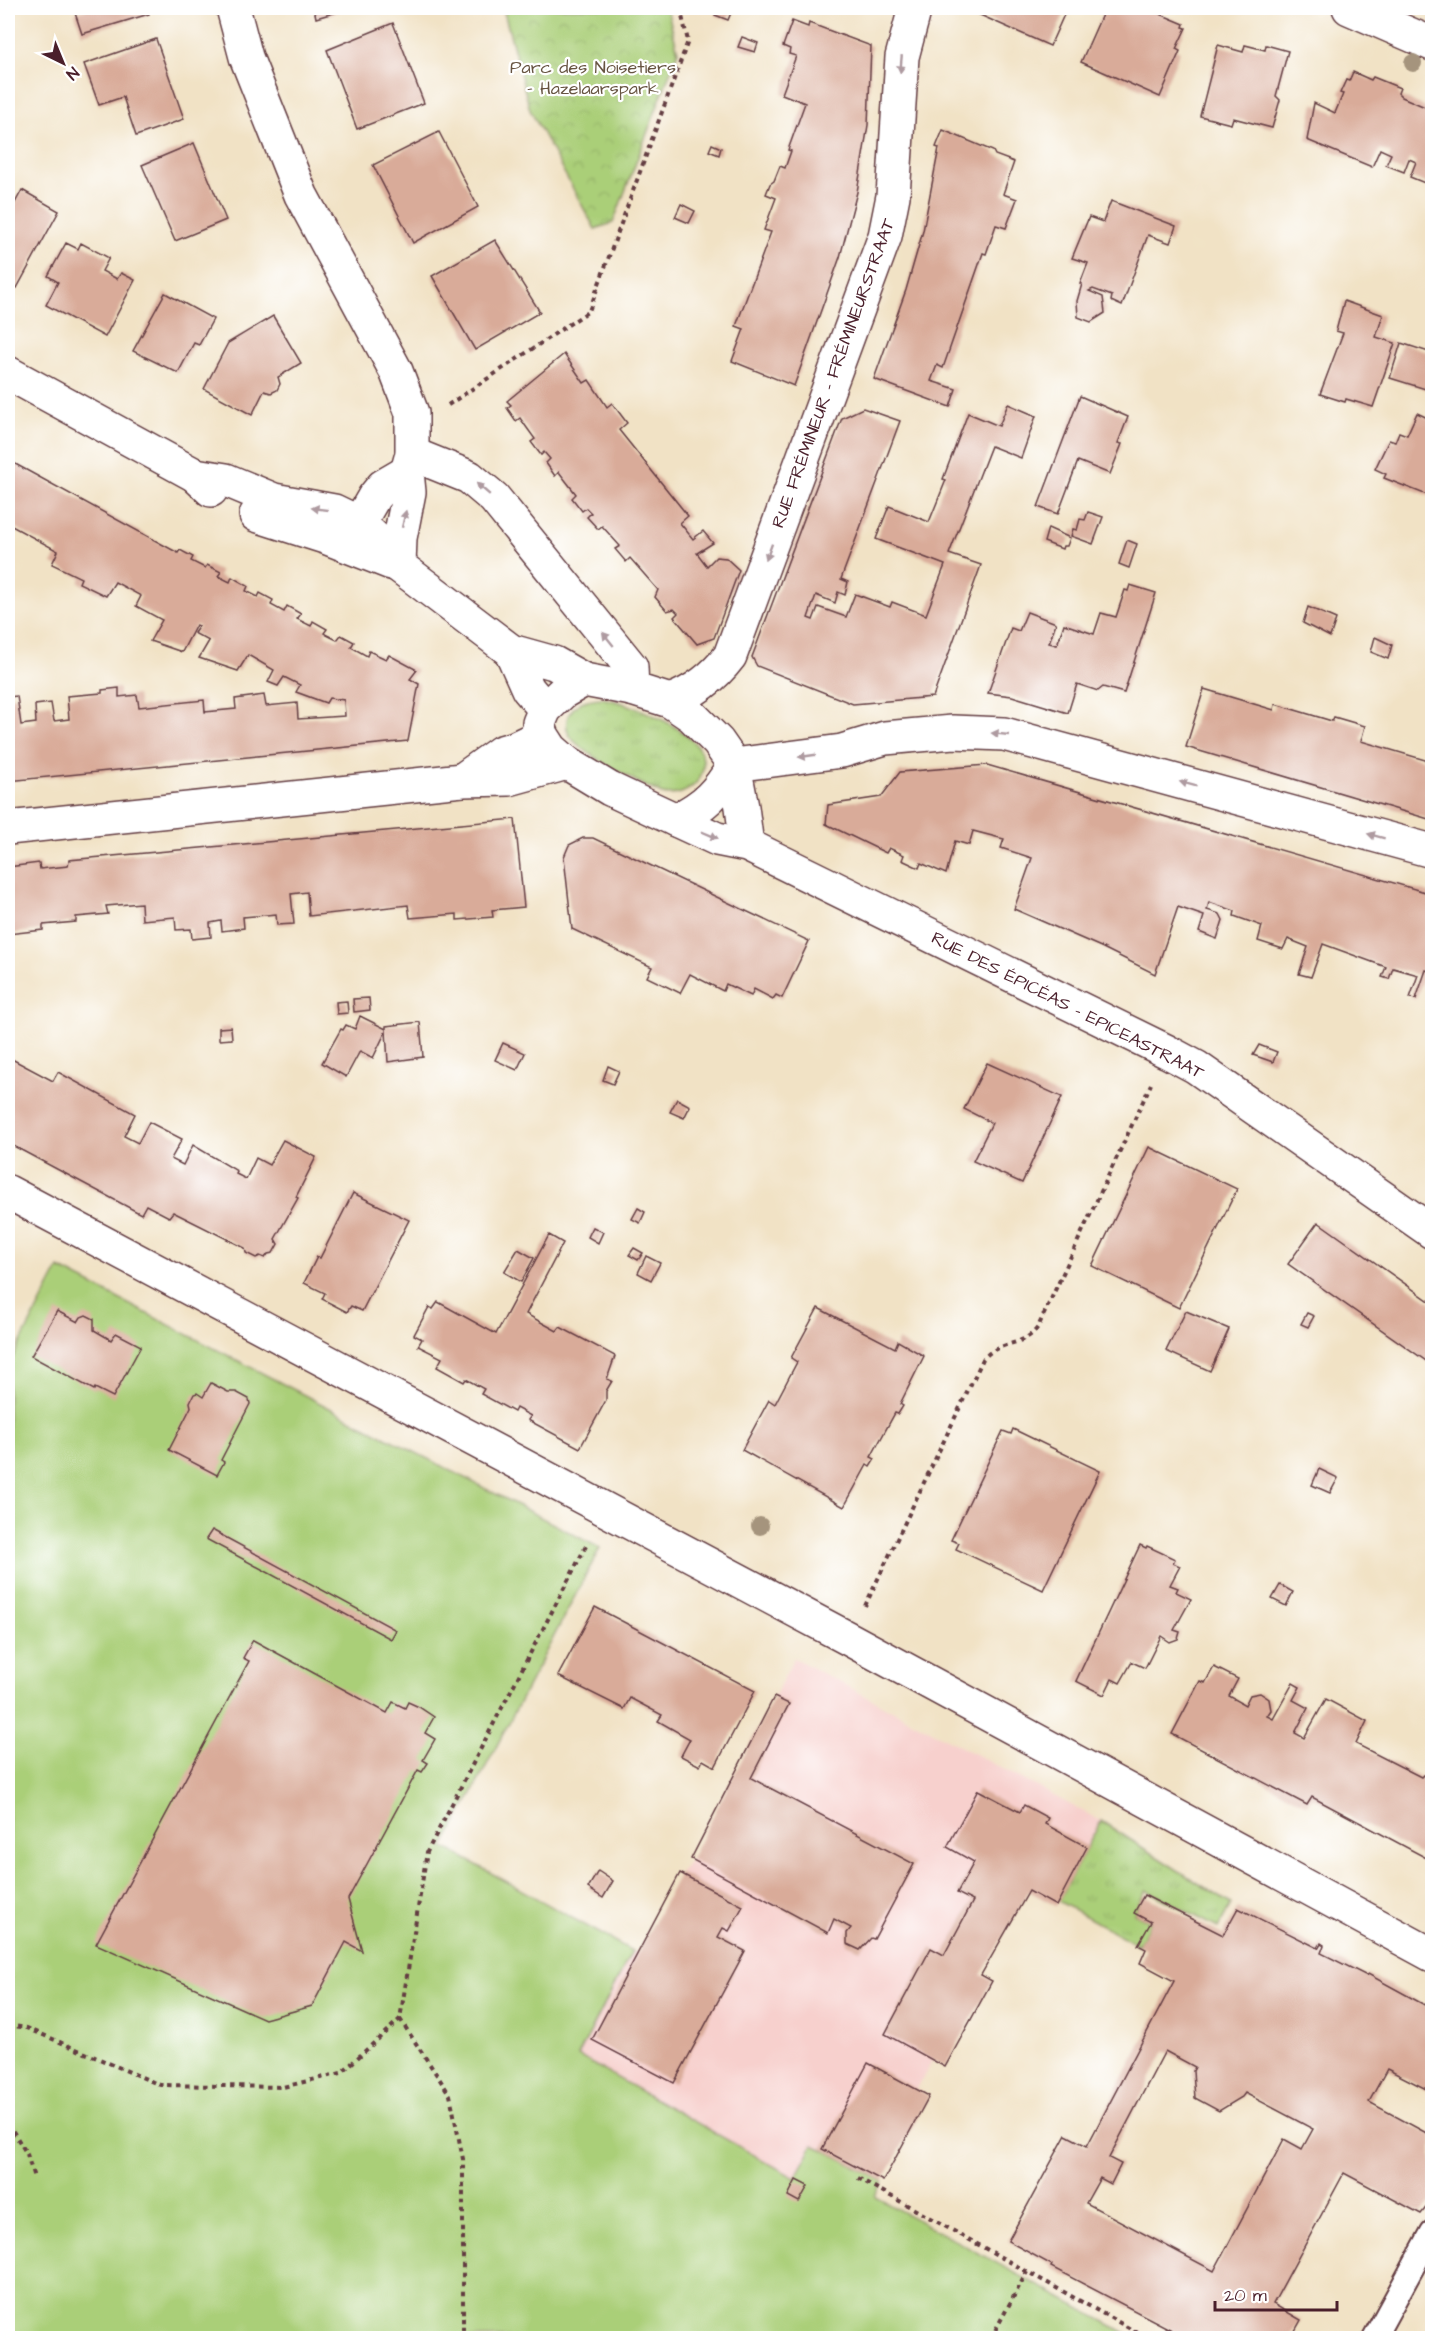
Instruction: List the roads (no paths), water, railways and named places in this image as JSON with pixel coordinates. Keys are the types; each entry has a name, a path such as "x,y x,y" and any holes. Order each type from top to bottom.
{"street":[{"path":"233,8 246,57 302,195 396,371 412,413 409,492 400,538 399,566"},
{"name":"RUE FRÉMINEUR - FRÉMINEURSTRAAT","path":"670,701 687,695 705,682 719,671 730,656 885,236 893,196 902,57 915,8"},
{"path":"1349,8 1432,44"},
{"path":"8,373 195,475 216,495 266,519 359,536 511,651 554,663 584,680 632,689 670,701 692,716 718,742 734,765 747,844"},
{"path":"359,536 383,486 409,463"},
{"path":"409,463 469,477 494,498 631,666 632,689"},
{"name":"RUE DES ÉPICÉAS - EPICEASTRAAT","path":"511,651 544,722 551,749 567,764 610,789 717,839 747,844 1196,1067 1432,1232"},
{"path":"462,780 501,752 515,748 544,722 563,692 584,680"},
{"path":"734,765 842,751 885,738 953,732 1004,734 1432,851"},
{"path":"8,828 462,780 509,779 567,764"},
{"path":"676,820 698,809 720,787 734,765"},
{"path":"8,1192 851,1640 1432,1954"}],"lane":[{"path":"1374,2338 1432,2232"}],"park label":[{"name":"Parc des Noisetiers - Hazelaarspark","path":"593,77"}]}
